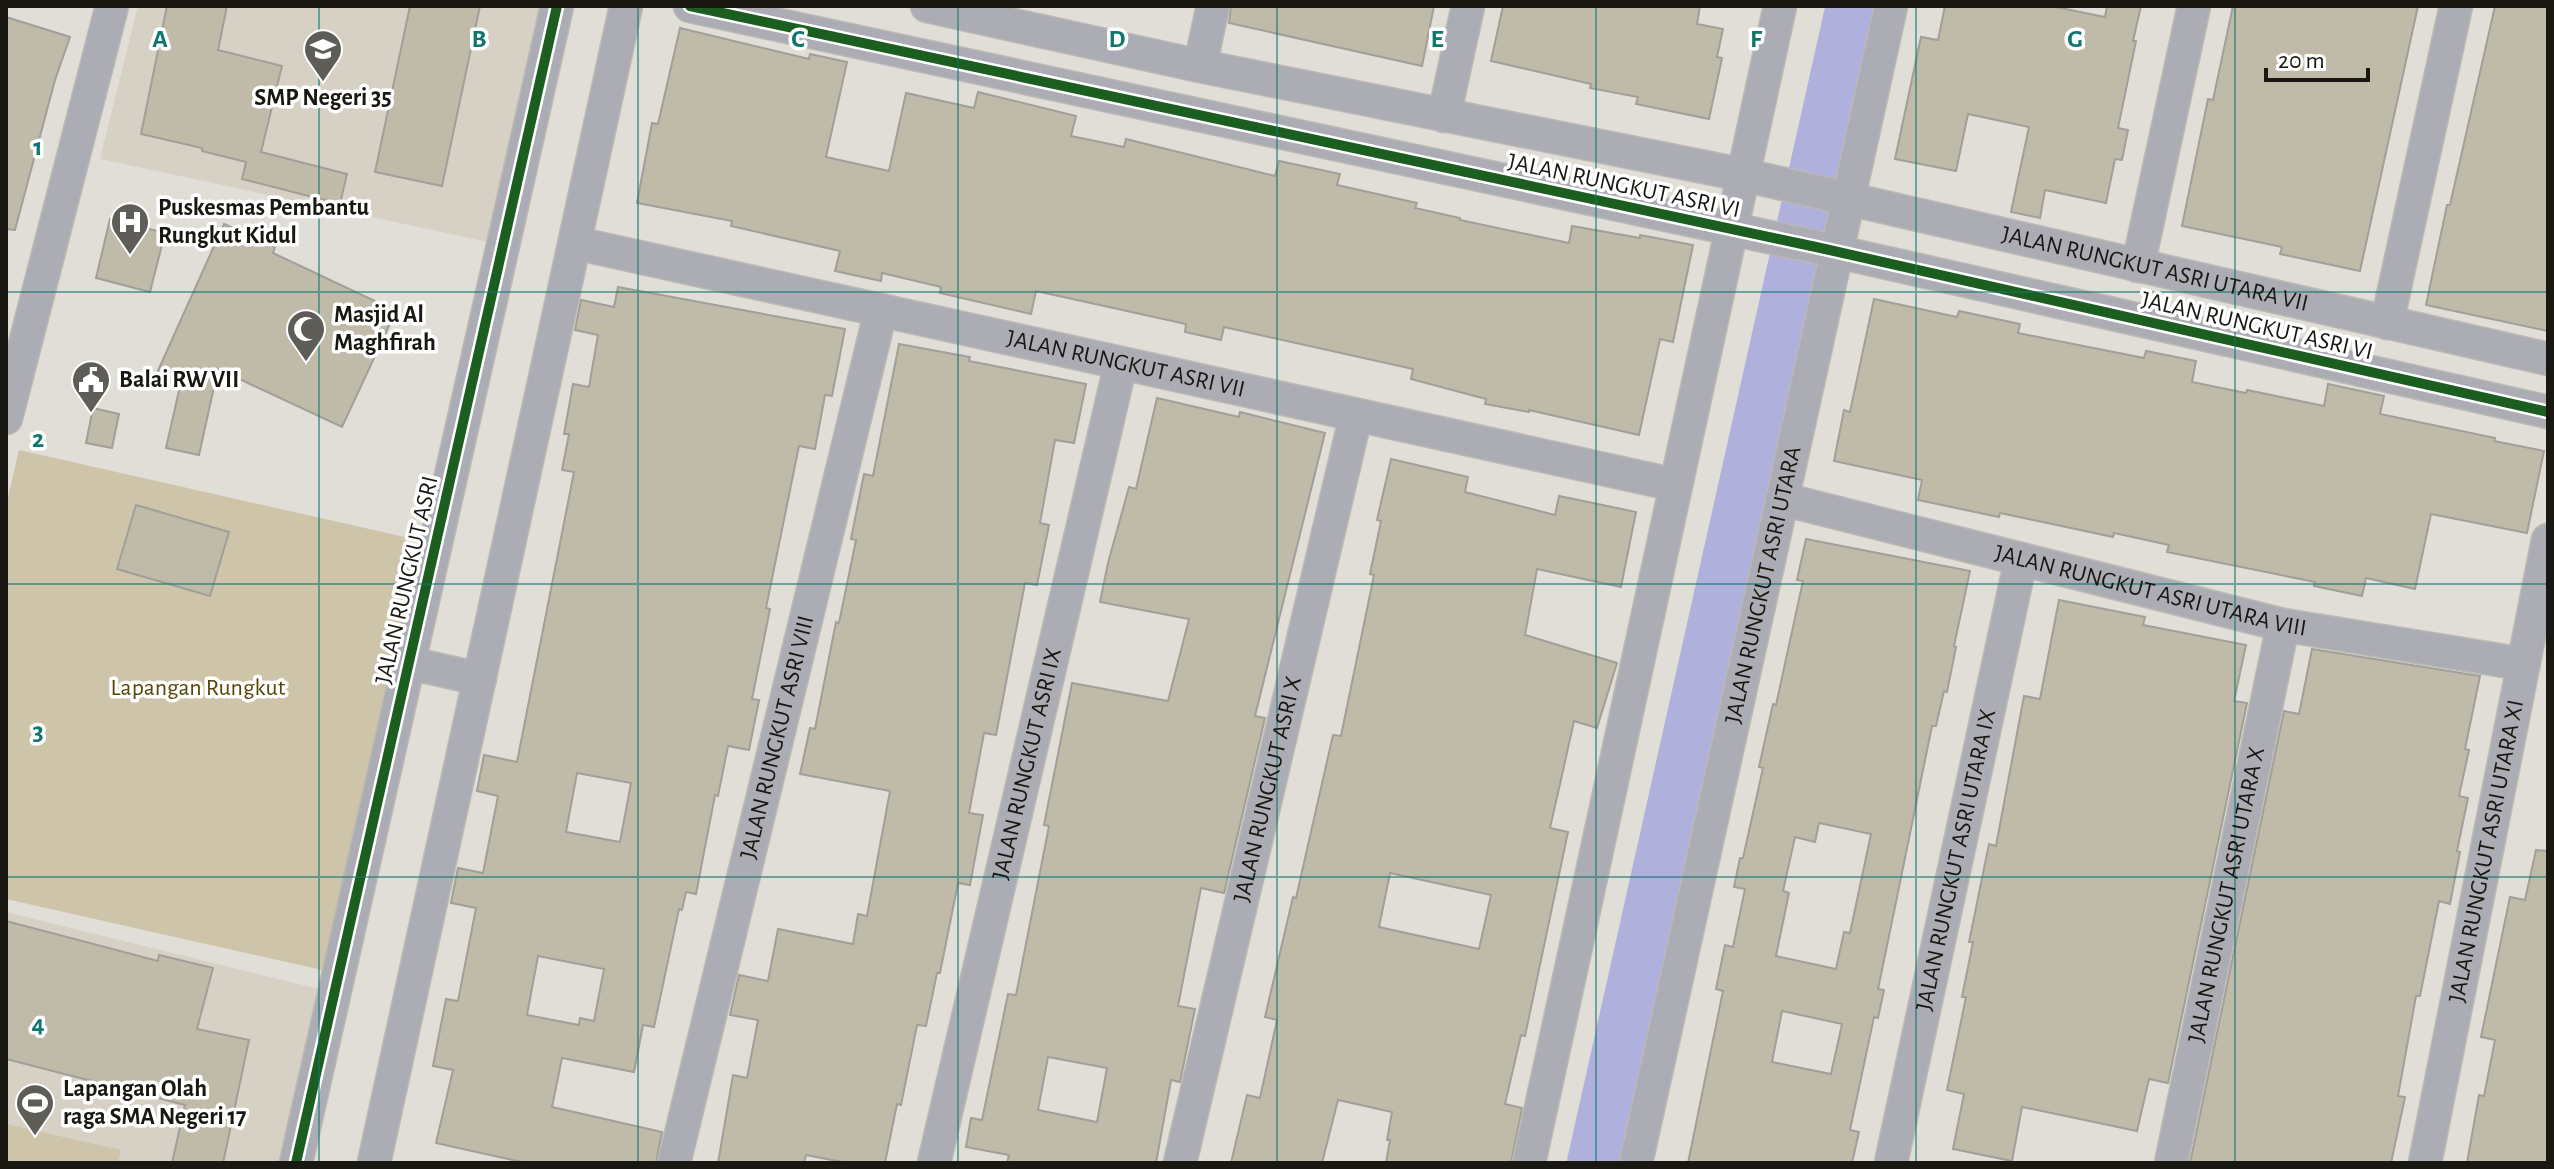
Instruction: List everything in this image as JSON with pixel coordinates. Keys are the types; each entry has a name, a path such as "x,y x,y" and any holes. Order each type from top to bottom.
{"street":[{"path":"6,418 112,6"},
{"name":"JALAN RUNGKUT ASRI","path":"296,1163 557,6"},
{"path":"374,1163 626,6"},
{"name":"JALAN RUNGKUT ASRI VI","path":"690,6 1827,249 2548,412"},
{"path":"1200,66 1213,6"},
{"path":"1444,116 1468,6"},
{"path":"1529,1163 1676,485 1753,177 1780,6"},
{"name":"JALAN RUNGKUT ASRI UTARA","path":"1636,1163 1782,499 1838,196 1891,6"},
{"path":"2138,266 2194,6"},
{"path":"2387,323 2456,6"},
{"name":"JALAN RUNGKUT ASRI VI","path":"942,8 1200,66 1753,177"},
{"name":"JALAN RUNGKUT ASRI UTARA VII","path":"1753,177 2548,359"},
{"name":"JALAN RUNGKUT ASRI VII","path":"575,243 1676,485"},
{"name":"JALAN RUNGKUT ASRI VIII","path":"674,1163 881,310"},
{"name":"JALAN RUNGKUT ASRI IX","path":"934,1163 1121,363"},
{"name":"JALAN RUNGKUT ASRI X","path":"1180,1163 1356,415"},
{"name":"JALAN RUNGKUT ASRI UTARA VIII","path":"1782,499 2283,625 2523,664"},
{"name":"JALAN RUNGKUT ASRI UTARA XI","path":"2425,1163 2548,540"},
{"name":"JALAN RUNGKUT ASRI UTARA IX","path":"1891,1163 2021,559"},
{"name":"JALAN RUNGKUT ASRI UTARA X","path":"2171,1163 2283,625"},
{"path":"409,663 480,679"}],"shaded area":[{"name":"SMP Negeri 35","path":"138,6 544,6 493,243 100,159"},
{"path":"6,912 327,991 287,1163 6,1163"}],"green space":[{"name":"Lapangan Rungkut","path":"19,450 427,542 331,972 6,899 6,506"},
{"name":"Lapangan Olah raga SMA Negeri 17","path":"6,1124 121,1150 118,1163 6,1163"}],"building":[{"path":"167,6 227,6 218,50 282,66 261,152 347,174 340,204 242,179 246,162 141,134"},
{"path":"410,6 480,6 442,186 375,172"},
{"path":"1231,6 1434,6 1422,66 1229,23"},
{"path":"1503,6 1700,6 1697,24 1723,29 1717,57 1722,58 1709,119 1636,104 1638,97 1590,88 1591,84 1491,61"},
{"path":"1945,6 2051,6 2105,17 2107,6 2141,6 2118,128 2128,130 2122,160 2115,159 2106,203 2045,190 2040,218 2011,212 2029,127 1968,114 1956,171 1895,159 1921,37 1938,40"},
{"path":"2233,6 2418,6 2360,271 2280,254 2282,247 2182,226 2208,99 2213,100"},
{"path":"2495,6 2548,6 2548,331 2426,305"},
{"path":"6,17 70,37 55,80 15,230 6,229"},
{"path":"680,28 809,59 810,54 847,62 826,157 889,171 906,93 974,108 978,92 1076,116 1071,136 1124,147 1126,139 1275,176 1279,161 1340,174 1337,185 1417,203 1415,208 1460,220 1569,243 1572,226 1693,245 1673,342 1660,339 1639,435 1529,410 1485,404 1486,399 1411,379 1413,369 1224,327 1221,340 1185,332 1186,324 1036,291 1031,314 940,293 941,287 882,273 881,281 835,271 840,251 731,226 732,221 637,203 652,123 658,124"},
{"name":"Puskesmas Pembantu Rungkut Kidul","path":"110,219 165,233 150,292 96,278"},
{"path":"224,224 275,247 273,253 396,311 342,427 218,369 199,455 166,448 180,386 156,375"},
{"path":"618,287 845,329 832,396 825,395 815,449 799,446 766,608 770,609 752,699 759,700 749,750 728,746 696,894 686,892 682,910 679,909 654,1027 643,1025 634,1072 562,1058 552,1107 662,1132 656,1163 526,1163 436,1143 453,1070 433,1066 446,999 458,1001 476,908 451,903 458,868 483,873 498,796 477,791 484,755 517,762 574,472 562,470 569,434 564,434 573,384 589,387 598,335 575,330 581,300 614,307","holes":["577,773 631,783 620,842 566,832","538,956 604,969 594,1021 580,1018 579,1025 527,1015"]},
{"path":"1874,299 1957,317 1959,311 2020,324 2018,333 2144,358 2146,351 2196,361 2192,382 2246,393 2247,390 2324,406 2328,384 2384,396 2380,414 2544,451 2527,533 2431,514 2415,589 2366,578 2362,596 2314,586 2315,582 2167,552 2169,545 2114,533 2113,537 2000,513 1999,517 1918,500 1922,480 1834,461 1844,410 1850,412"},
{"path":"899,344 1086,384 1074,443 1055,440 1040,523 1049,525 1037,585 1025,583 996,735 984,733 969,813 983,815 970,885 958,883 940,973 937,973 926,1026 917,1025 901,1105 897,1104 885,1163 847,1163 806,1155 804,1163 718,1163 733,1075 747,1078 758,1020 730,1015 739,975 768,981 778,929 853,944 858,914 867,916 890,791 800,774 810,728 815,729 836,622 839,623 856,540 851,539 864,474 873,476"},
{"path":"1157,398 1239,417 1240,412 1325,433 1255,716 1265,718 1224,893 1201,888 1178,1006 1195,1009 1180,1082 1171,1080 1156,1163 1007,1163 1009,1155 966,1147 971,1118 982,1120 1008,994 1016,995 1049,826 1044,825 1072,683 1168,701 1189,619 1100,602 1129,487 1136,489","holes":["1048,1057 1107,1068 1097,1122 1038,1110"]},
{"path":"93,408 119,414 112,448 86,443"},
{"path":"1391,459 1468,477 1465,492 1555,515 1559,496 1636,512 1621,587 1537,569 1525,635 1617,663 1597,728 1574,721 1550,828 1568,832 1525,1036 1521,1035 1505,1104 1522,1108 1511,1163 1386,1163 1392,1112 1338,1100 1322,1163 1231,1163 1247,1095 1260,1098 1277,1020 1265,1017 1333,735 1341,736 1374,575 1370,574 1381,521 1377,520","holes":["1390,873 1491,895 1479,949 1379,927"]},
{"path":"136,505 229,532 210,596 117,569"},
{"path":"1806,539 1970,571 1947,692 1944,691 1936,726 1932,726 1878,989 1884,990 1878,1018 1874,1017 1850,1130 1859,1132 1852,1163 1688,1163 1723,991 1716,989 1725,945 1733,947 1745,889 1734,887 1740,858 1743,858 1763,768 1759,767 1803,581 1797,580","holes":["1819,823 1871,834 1850,933 1844,932 1836,969 1776,956 1789,893 1783,891 1795,837 1815,842","1782,1011 1842,1024 1831,1074 1772,1062"]},
{"path":"2059,600 2145,617 2143,625 2246,645 2234,701 2247,703 2168,1083 2149,1079 2137,1131 2022,1107 2012,1161 1953,1149 1964,1094 1947,1090 1966,997 1962,997 1973,942 1969,942 1989,844 1996,846 2024,696 2040,699"},
{"path":"2312,649 2480,676 2459,796 2468,798 2457,851 2460,852 2450,904 2439,901 2420,996 2416,996 2398,1096 2405,1097 2391,1163 2190,1163 2284,711 2299,714"},
{"path":"2536,850 2548,851 2548,1163 2467,1163 2479,1095 2484,1096 2495,1040 2481,1037 2510,897 2525,900"},
{"path":"6,921 158,961 159,955 213,968 197,1029 249,1040 223,1163 172,1163 185,1105 6,1059"}],"waterway":[{"path":"1597,1163 1856,6"}],"cycle path":[{"path":"296,1163 557,6"},
{"path":"690,6 1816,247 2548,412"}],"place":[{"name":"SMP Negeri 35","path":"323,83"},
{"name":"Puskesmas Pembantu Rungkut Kidul","path":"130,256"},
{"name":"Masjid Al Maghfirah","path":"306,363"},
{"name":"Balai RW VII","path":"91,414"},
{"name":"Lapangan Olah raga SMA Negeri 17","path":"35,1137"}]}
